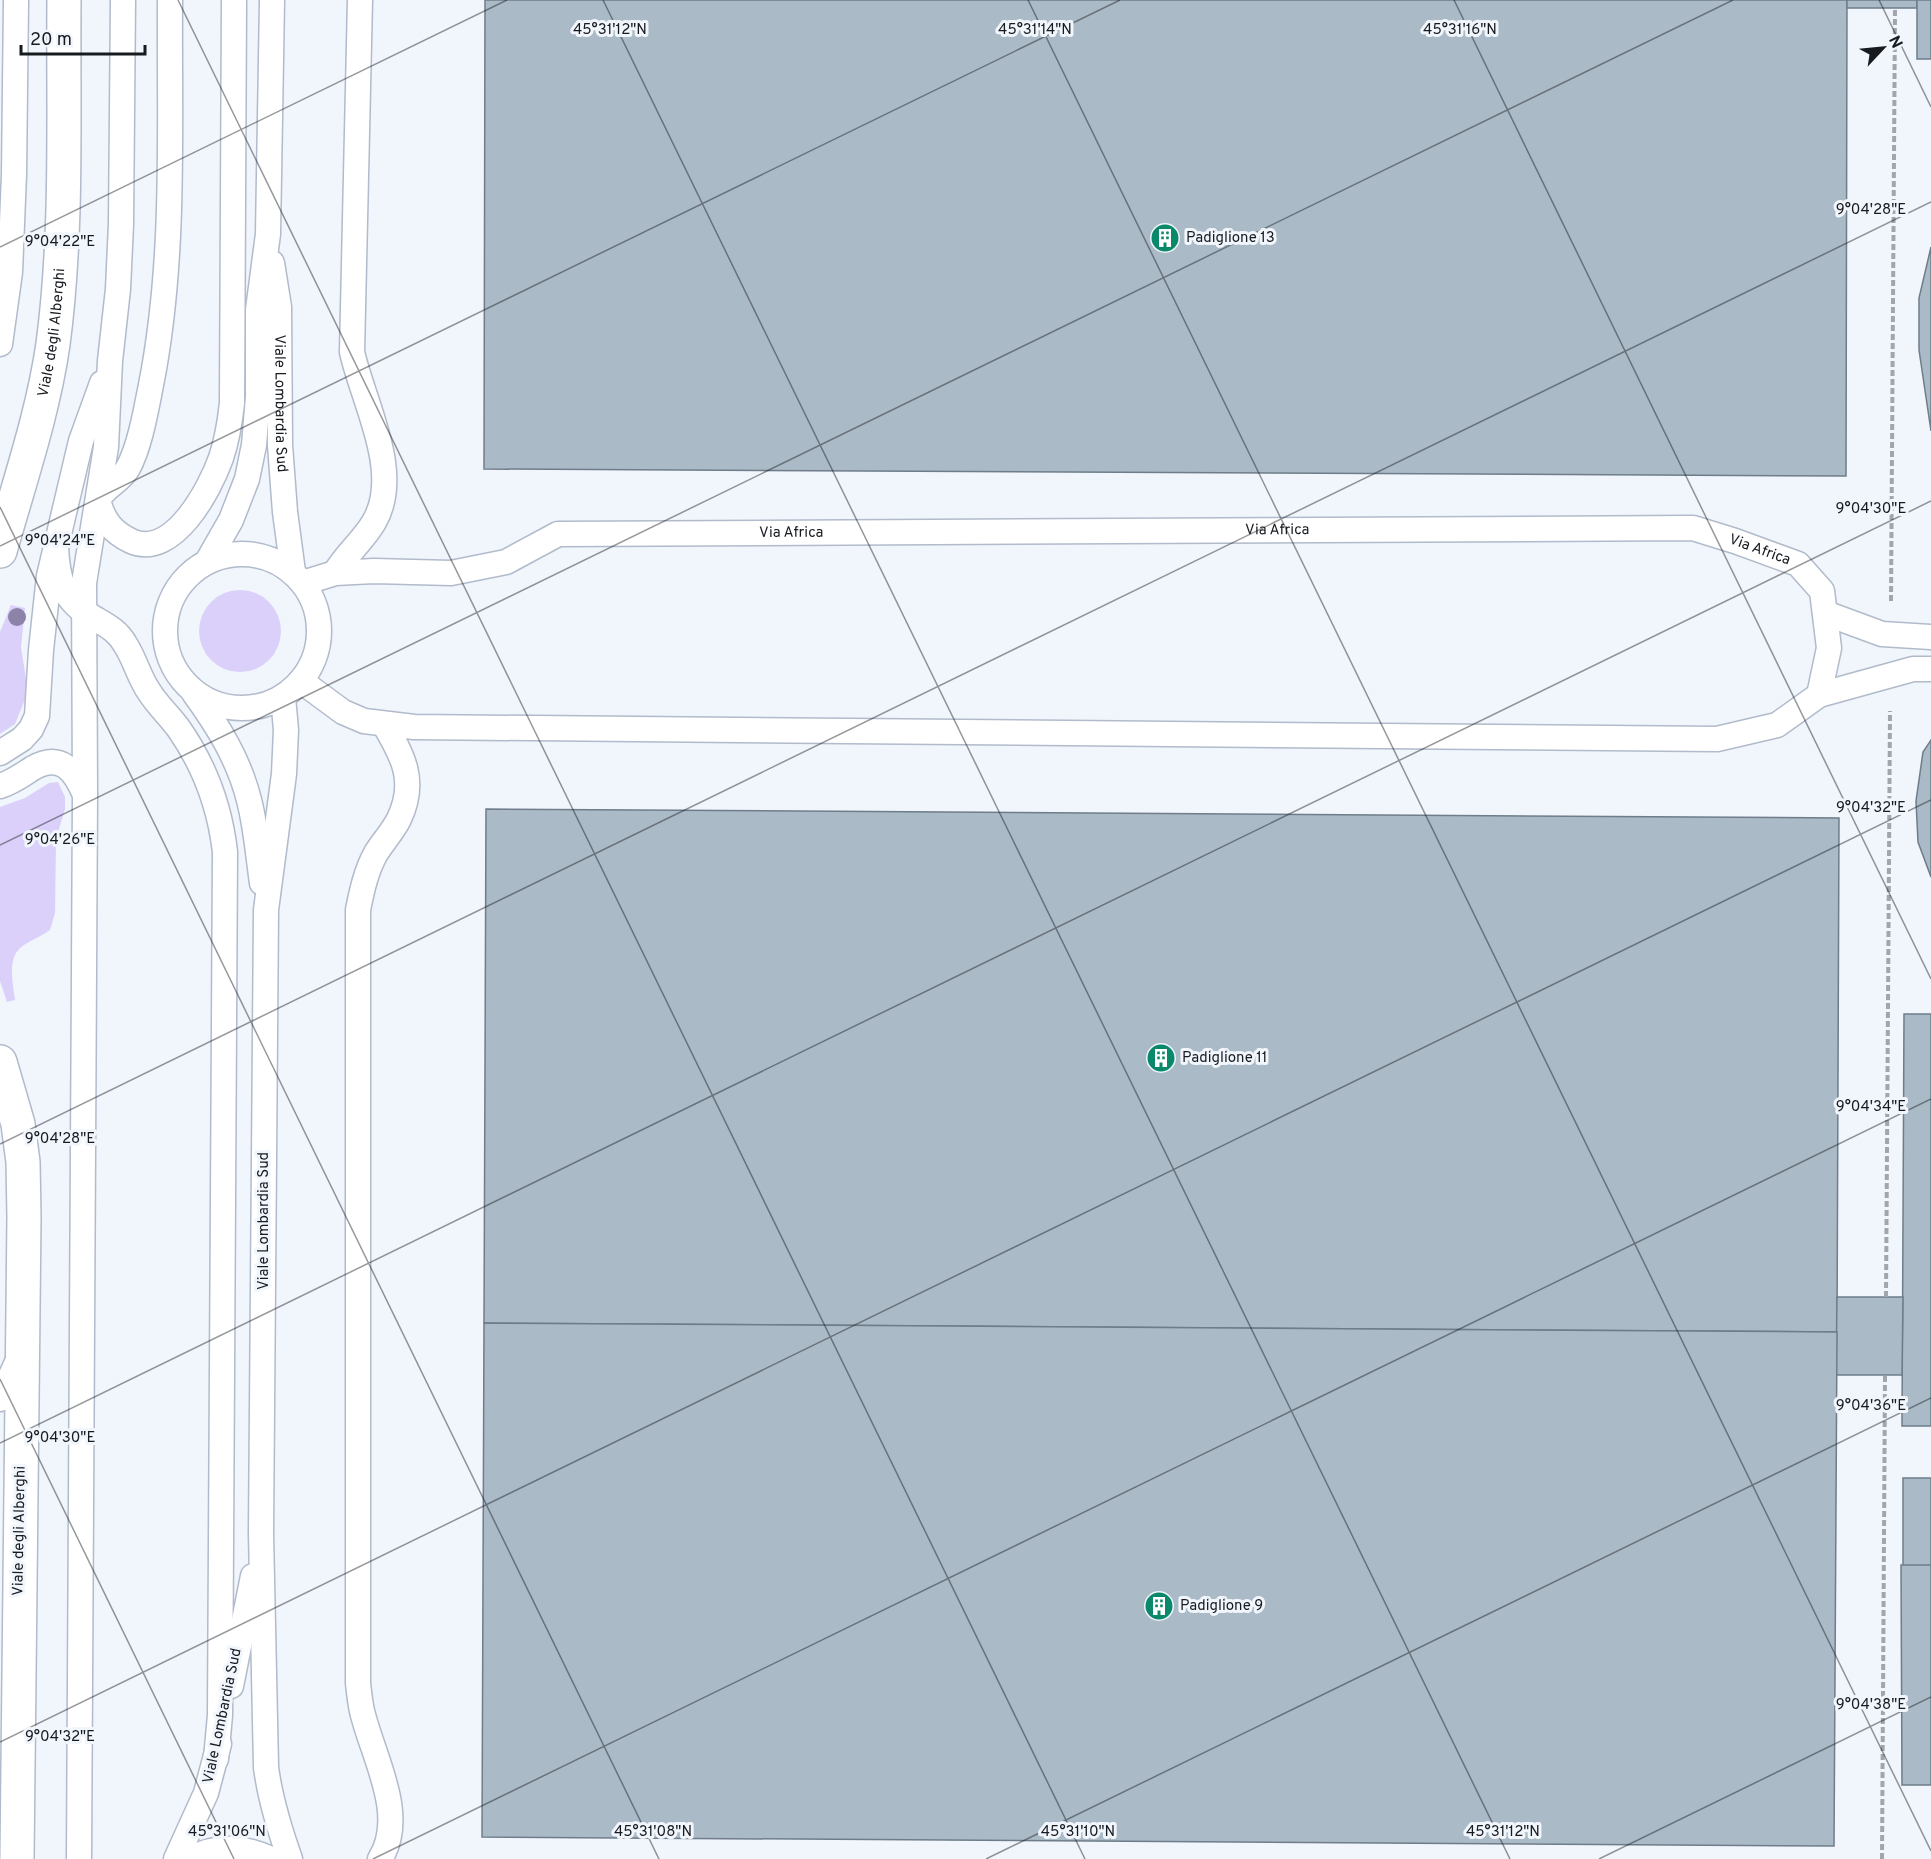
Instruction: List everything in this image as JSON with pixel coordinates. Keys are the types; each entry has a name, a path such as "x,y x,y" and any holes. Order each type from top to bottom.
{"street":[{"name":"Viale degli Alberghi","path":"0,551 28,453 52,346 59,283 62,206 64,0"},
{"name":"Viale degli Alberghi","path":"0,1062 18,1124 23,1162 17,1859"}],"lane":[{"path":"0,344 10,272 14,174 16,0"},
{"path":"79,1859 86,795 82,612 84,583 106,447 110,361 118,289 121,224 123,0"},
{"path":"170,0 169,248 159,345 145,419 129,466 118,481 102,493 98,500 101,513 114,532 135,543 148,544 159,542 173,534 184,523 211,481 229,428 232,403 234,0"},
{"name":"Viale Lombardia Sud","path":"207,562 231,520 247,479 254,445 258,397 258,310 268,234 272,0"},
{"path":"335,573 341,562 362,541 376,520 382,499 384,475 382,451 357,376 352,352 360,0"},
{"name":"Viale Lombardia Sud","path":"268,234 279,307 280,445 285,512 298,578"},
{"path":"0,753 22,739 31,729 37,716 49,576 81,441 110,361"},
{"name":"Via Africa","path":"298,578 374,571 451,573 506,562 558,534 1693,528 1798,564 1822,591 1829,648 1819,695"},
{"path":"56,545 58,572 62,585 73,604 82,612 109,626 126,644 150,694 178,727 188,743 210,788 222,829 225,852 220,1715 216,1759"},
{"path":"229,554 252,554 273,560 298,578 315,606 320,632 315,658 301,681 283,697 260,706 236,708 212,701 191,688 176,669 166,646 166,621 173,597 187,576 207,562 229,554"},
{"path":"1826,613 1882,634 1931,637"},
{"path":"301,681 343,712 374,722 424,728 1718,739 1777,725 1819,695 1913,669 1931,669"},
{"name":"Viale Lombardia Sud","path":"191,688 217,725 241,773 249,800 266,910"},
{"name":"Viale Lombardia Sud","path":"283,697 286,730 284,774 266,910 261,1533 266,1767 270,1795 290,1859"},
{"path":"374,722 400,750 406,766 407,785 399,819 376,854 365,877 358,910 358,1683 362,1710 388,1797 390,1820 387,1841 380,1859"},
{"path":"0,786 42,764 54,762 69,768 86,795"},
{"path":"0,1399 22,1350"},
{"name":"Viale Lombardia Sud","path":"176,1859 206,1793 216,1759 261,1533"},
{"path":"190,1859 205,1851 230,1847 255,1852 271,1859"}],"path":[{"path":"1882,1859 1886,1375"}],"shaded area":[{"path":"240,590 256,593 269,602 278,615 281,631 278,647 269,660 256,669 240,672 224,669 211,660 202,647 199,631 202,615 211,602 224,593"},
{"path":"11,605 25,608 21,647 28,692 15,724 0,734 0,632"},
{"path":"58,782 65,797 65,809 56,839 55,913 50,930 18,950 12,970 15,1000 7,1002 0,981 0,807 25,798 49,783"}],"building":[{"name":"Padiglione 13","path":"485,0 1847,0 1846,476 484,469"},
{"path":"1847,0 1917,0 1917,8 1847,8"},
{"path":"1917,0 1931,0 1931,59 1917,59"},
{"path":"1931,247 1931,431 1919,350 1919,298"},
{"path":"1931,740 1931,877 1918,842 1916,801 1923,752"},
{"name":"Padiglione 11","path":"486,809 1839,818 1837,1332 484,1323"},
{"path":"1904,1014 1931,1014 1931,1426 1902,1426"},
{"path":"1837,1297 1903,1297 1902,1375 1836,1375"},
{"name":"Padiglione 9","path":"484,1323 1837,1332 1834,1846 482,1837"},
{"path":"1903,1478 1931,1478 1931,1699 1903,1699"},
{"path":"1901,1565 1931,1565 1931,1785 1902,1785"}],"place":[{"name":"Padiglione 13","path":"1165,238"},
{"name":"Padiglione 11","path":"1161,1058"},
{"name":"Padiglione 9","path":"1159,1606"}]}
